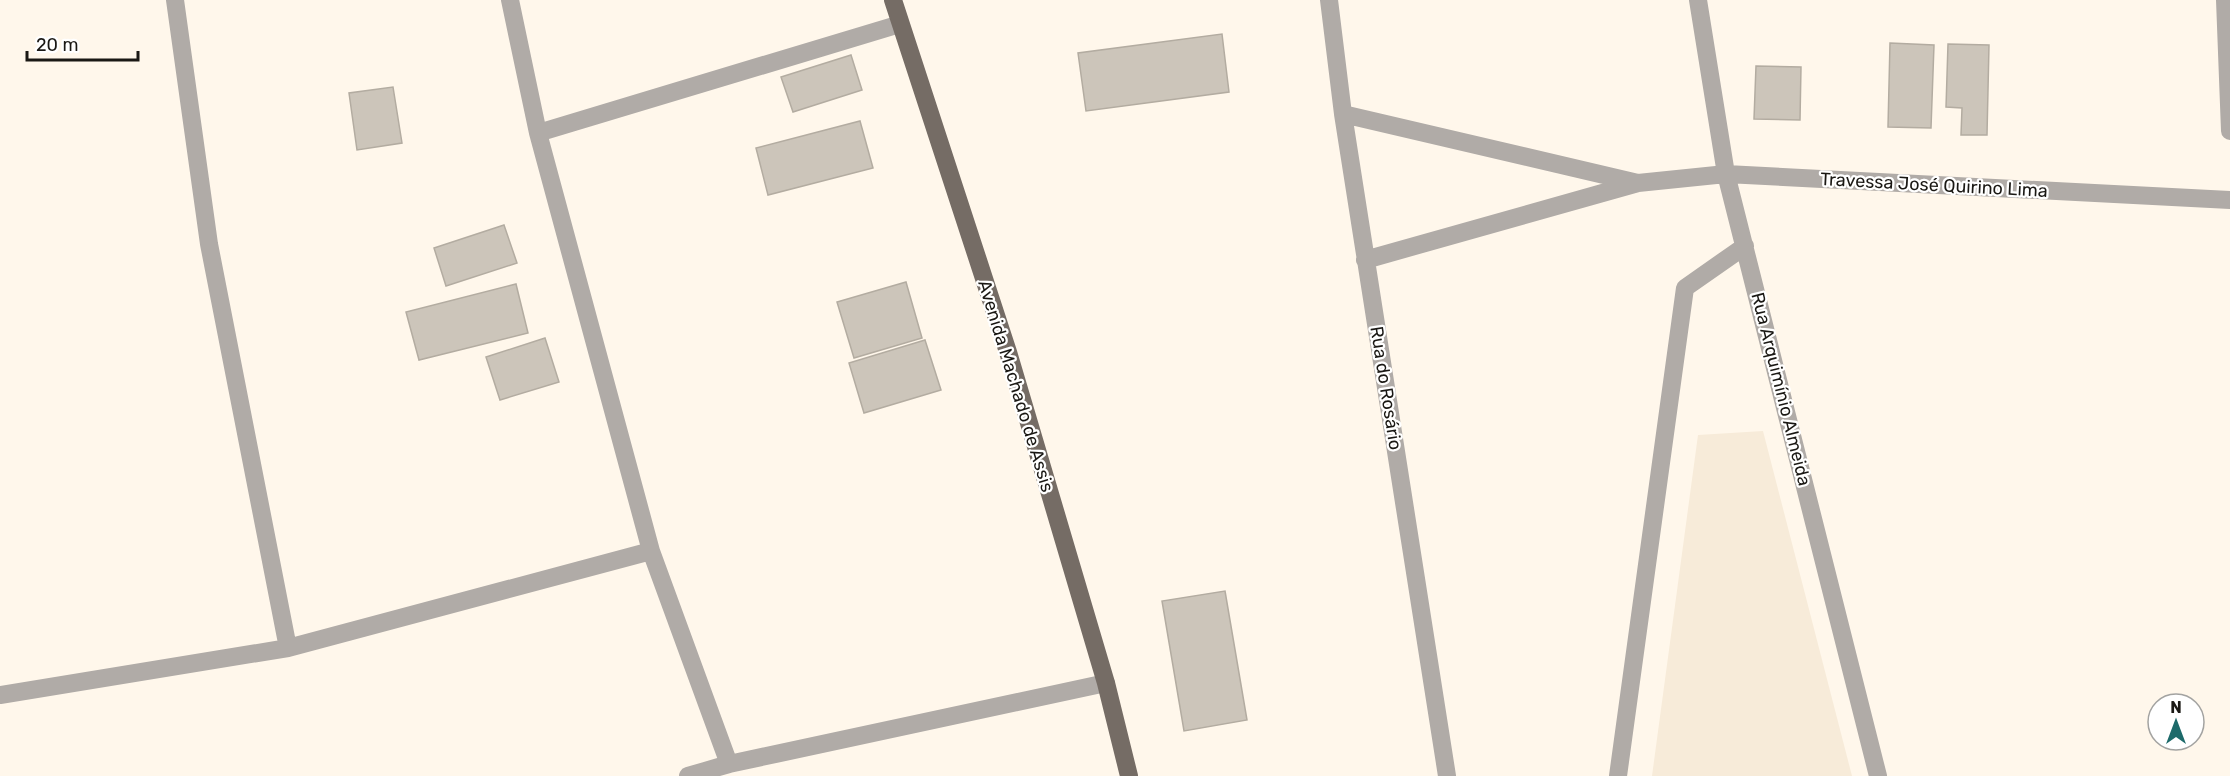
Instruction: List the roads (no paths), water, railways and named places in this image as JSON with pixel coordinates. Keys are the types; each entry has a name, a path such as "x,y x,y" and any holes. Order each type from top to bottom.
{"main road":[{"name":"Avenida Machado de Assis","path":"893,0 1008,352 1106,683 1129,776"}],"street":[{"path":"175,0 209,244 288,648"},
{"path":"510,0 538,133 651,551 729,764"},
{"name":"Rua do Rosário","path":"1329,0 1365,260 1447,776"},
{"name":"Rua Arquimínio Almeida","path":"1698,0 1726,174 1878,776"},
{"path":"2225,0 2230,130"},
{"path":"538,133 900,24"},
{"path":"1343,114 1638,183"},
{"name":"Travessa José Quirino Lima","path":"1638,183 1726,174 2230,200"},
{"path":"1365,260 1638,183"},
{"path":"1618,776 1685,288 1745,246"},
{"path":"0,695 288,648 651,551"},
{"path":"688,776 729,764 1106,683"}]}
